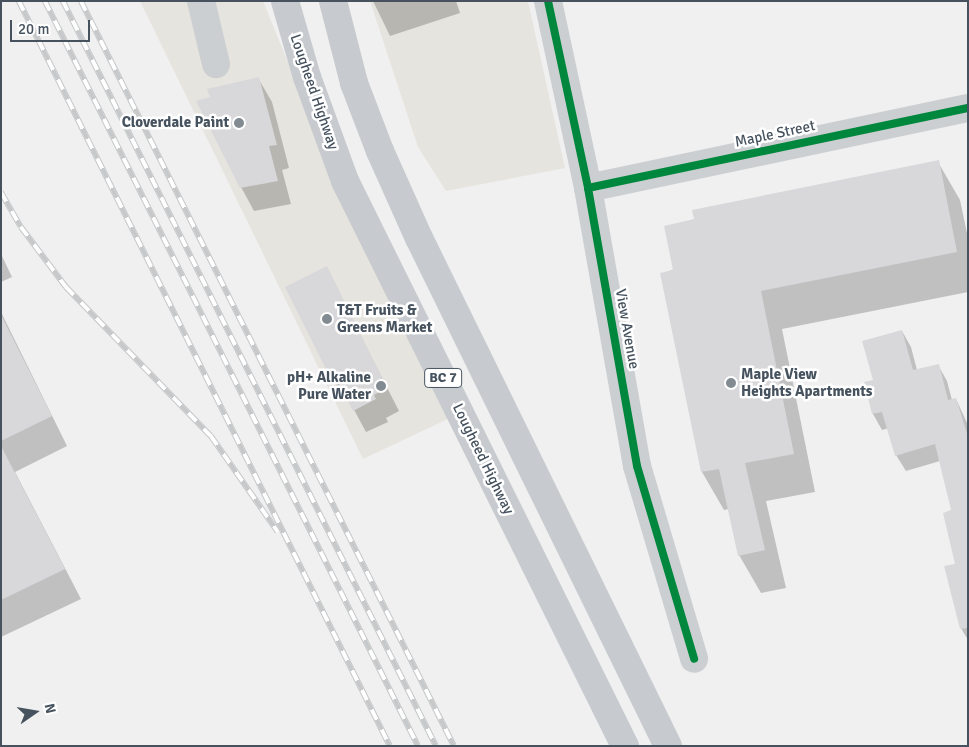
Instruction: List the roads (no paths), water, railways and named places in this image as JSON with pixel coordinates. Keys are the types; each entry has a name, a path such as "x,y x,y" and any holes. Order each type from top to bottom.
{"main road":[{"name":"Lougheed Highway","path":"285,1 306,77 345,181 625,746"},
{"name":"BC 7","path":"333,1 354,83 400,195 668,746"}],"street":[{"path":"201,1 216,64"},
{"name":"View Avenue","path":"548,1 588,188 637,466 694,658"},
{"name":"Maple Street","path":"588,188 968,108"}],"railway":[{"path":"19,1 390,746"},
{"path":"45,1 418,746"},
{"path":"63,1 436,746"},
{"path":"81,1 454,746"},
{"path":"1,192 21,227 66,287 211,436 278,532"}],"place":[{"name":"Cloverdale Paint","path":"239,123"},
{"name":"T&T Fruits & Greens Market","path":"327,319"},
{"name":"Maple View Heights Apartments","path":"731,383"},
{"name":"pH+ Alkaline Pure Water","path":"381,386"}]}
